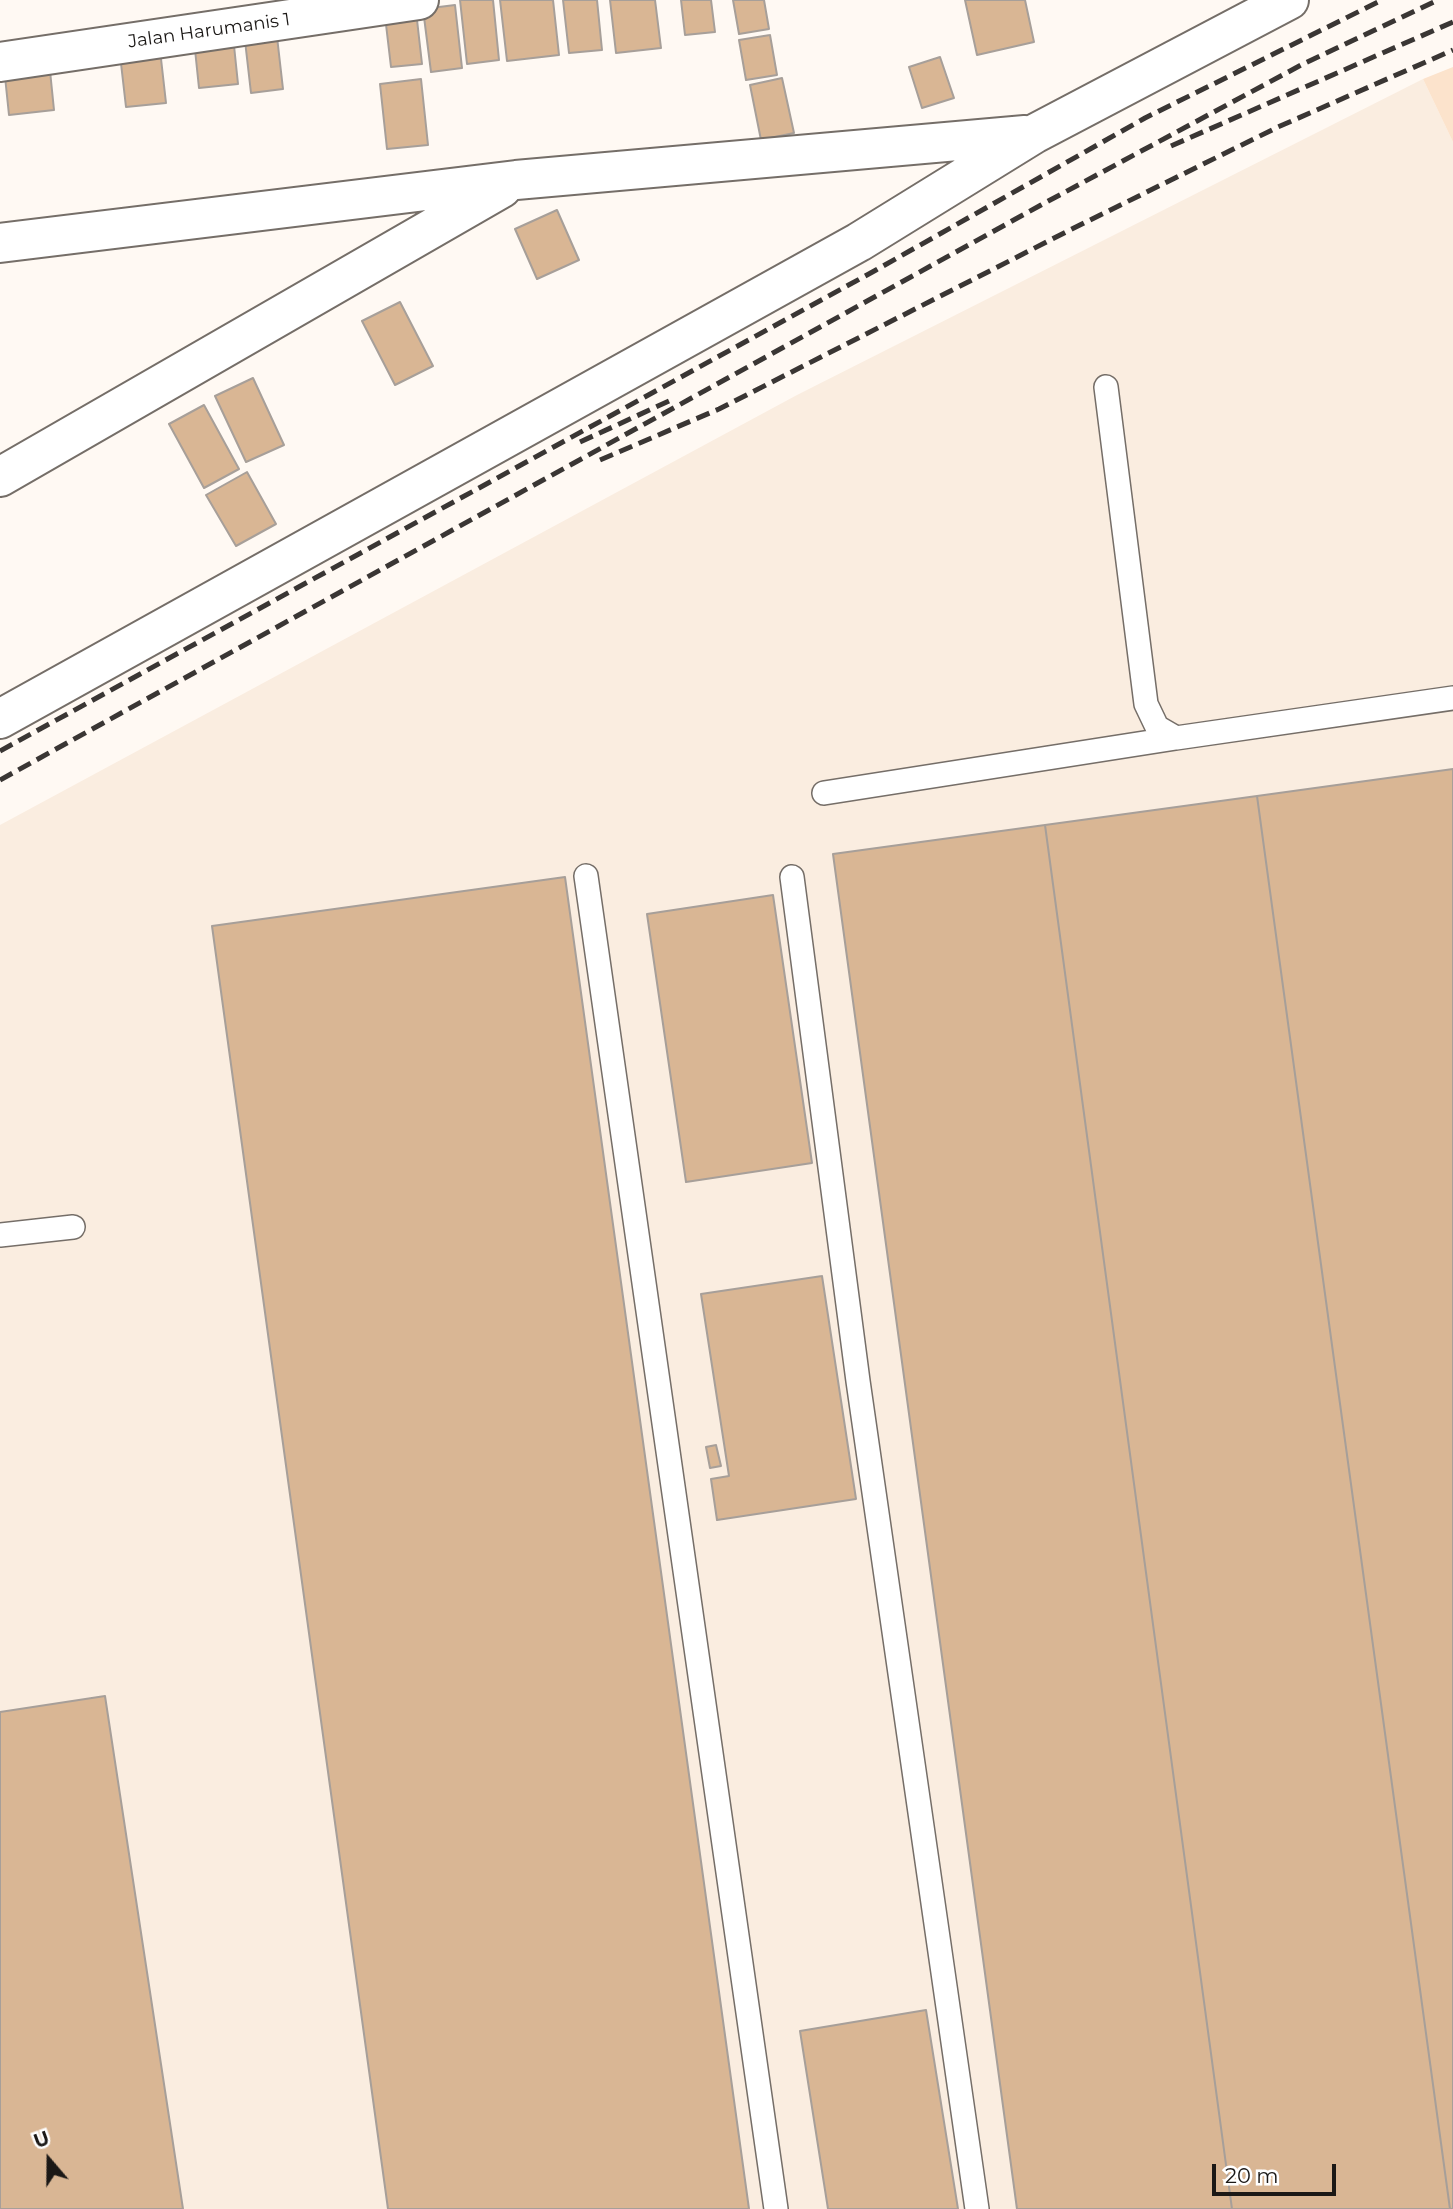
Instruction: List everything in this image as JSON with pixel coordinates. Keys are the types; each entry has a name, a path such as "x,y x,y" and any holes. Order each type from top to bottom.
{"street":[{"name":"Jalan Harumanis 1","path":"0,62 419,0"},
{"path":"0,719 859,242 1034,134 1289,0"},
{"path":"0,243 516,180 1034,134"},
{"path":"0,477 516,180"}],"lane":[{"path":"1106,387 1146,704 1157,727 1176,738"},
{"path":"824,793 1453,698"},
{"path":"586,876 776,2209"},
{"path":"792,877 858,1381 977,2209"},
{"path":"0,1235 74,1227"}],"shaded area":[{"path":"1453,67 1453,142 1423,79"},
{"path":"1423,79 1453,142 1453,2209 0,2209 0,825 797,395"}],"building":[{"path":"460,0 493,0 499,60 467,64"},
{"path":"500,0 553,0 559,55 507,61"},
{"path":"563,0 597,0 602,50 569,53"},
{"path":"610,0 655,0 661,48 616,53"},
{"path":"681,0 711,0 715,32 685,35"},
{"path":"733,0 764,0 769,29 739,34"},
{"path":"965,0 1025,0 1034,42 977,55"},
{"path":"455,5 462,68 431,72 423,9"},
{"path":"416,11 422,64 391,67 385,16"},
{"path":"276,28 283,89 251,93 244,32"},
{"path":"770,35 777,75 746,80 739,40"},
{"path":"233,36 238,84 199,88 194,40"},
{"path":"159,41 166,103 126,107 119,46"},
{"path":"940,57 954,98 922,108 909,67"},
{"path":"49,61 54,110 9,115 4,67"},
{"path":"782,78 794,133 761,140 750,85"},
{"path":"421,79 428,145 387,149 380,84"},
{"path":"557,210 579,260 537,279 515,229"},
{"path":"400,302 433,366 395,385 362,321"},
{"path":"253,378 284,445 246,462 215,396"},
{"path":"204,405 239,469 204,488 169,424"},
{"path":"247,472 276,524 236,546 206,495"},
{"path":"1453,769 1453,2209 1450,2209 1257,796"},
{"path":"1257,796 1450,2209 1232,2209 1045,825"},
{"path":"1045,825 1232,2209 1017,2209 833,854"},
{"path":"565,877 749,2209 388,2209 212,926"},
{"path":"773,895 812,1163 686,1182 647,914"},
{"path":"822,1276 856,1499 717,1520 711,1479 729,1476 701,1294"},
{"path":"716,1445 721,1466 710,1468 706,1447"},
{"path":"105,1696 183,2209 0,2209 0,1712"},
{"path":"926,2010 958,2209 828,2209 800,2031"}],"railway":[{"path":"0,751 876,270 1145,118 1382,0"},
{"path":"0,780 1041,205 1303,64 1438,0"},
{"path":"1171,146 1453,22"},
{"path":"600,460 719,409 1278,127 1453,50"},
{"path":"580,442 669,401"}]}
